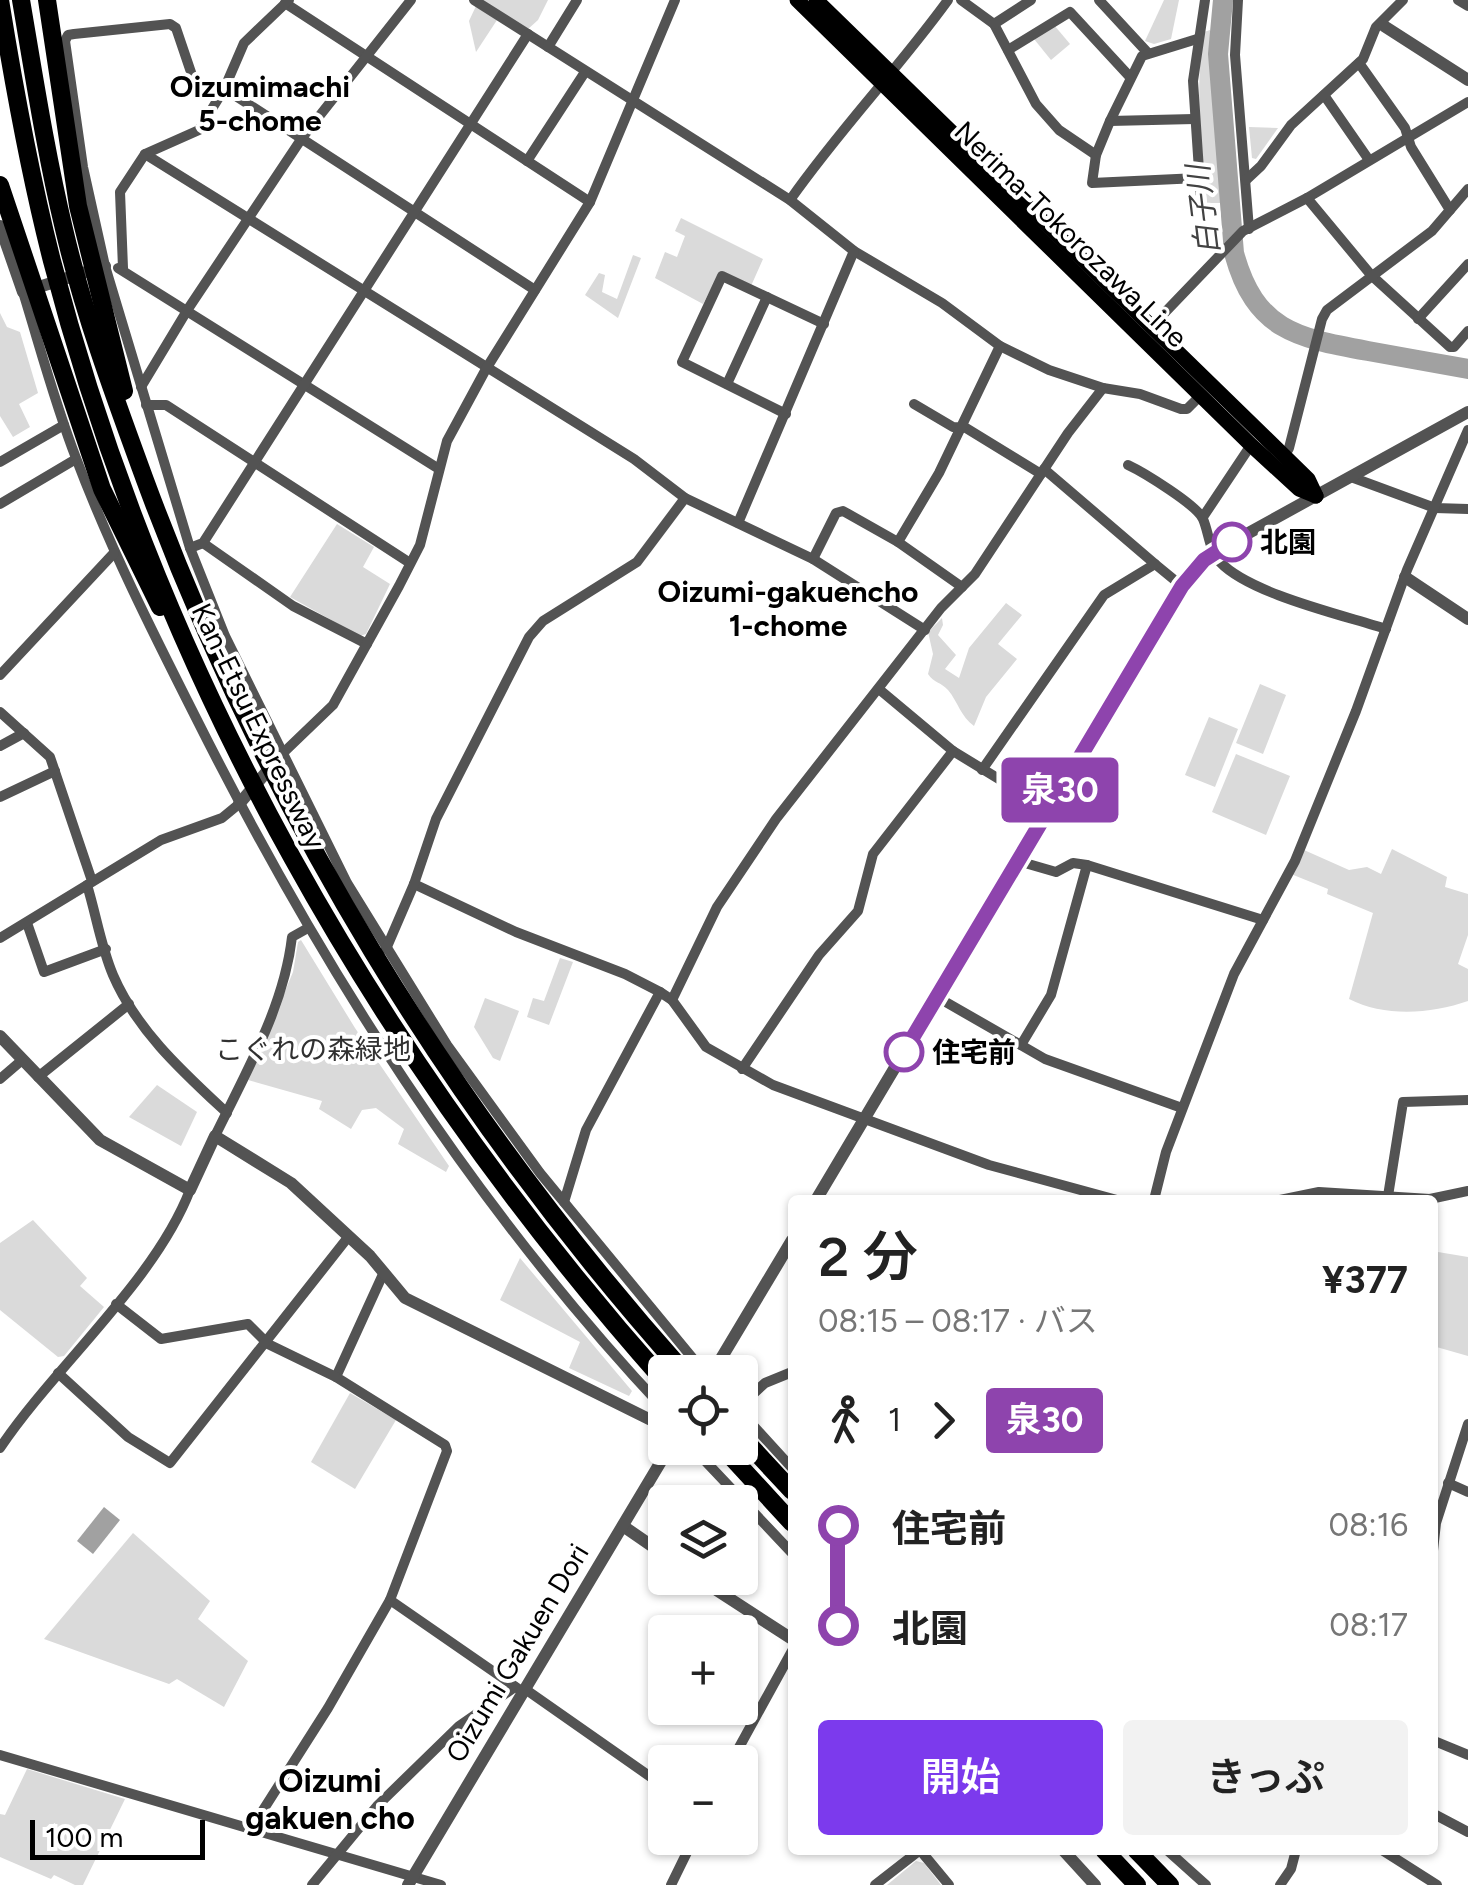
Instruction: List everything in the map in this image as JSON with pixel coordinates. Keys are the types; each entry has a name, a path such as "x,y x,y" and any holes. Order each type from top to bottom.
{"highway":[{"name":"Kan-Etsu Expressway","path":"0,0 39,204 82,365 127,498 205,686 297,868 409,1054 534,1226 648,1362"},
{"name":"Kan-Etsu Expressway","path":"21,0 60,210 83,297 123,420 196,588 230,688 330,883 412,1019 498,1142 670,1355"},
{"path":"47,0 78,206 97,290 126,398 196,588"},
{"path":"0,185 102,489 143,576 205,686"},
{"path":"758,1455 788,1488"},
{"path":"739,1465 788,1519"},
{"path":"1109,1855 1137,1885"},
{"path":"1141,1855 1170,1885"}],"main road":[{"name":"Nerima-Tokorozawa Line","path":"797,0 1150,328 1308,479 1316,496"},
{"name":"Nerima-Tokorozawa Line","path":"816,0 886,79 1200,396 1299,489 1316,496"}],"street":[{"path":"141,387 246,219 302,138 411,0"},
{"path":"474,0 790,200 854,252 942,303 1000,346 1049,370 1103,388 1140,394 1182,410 1200,396"},
{"path":"548,48 577,0"},
{"path":"1,935 161,840 222,818 333,706 420,545 446,441 486,368 590,202 675,0"},
{"path":"790,200 826,149 948,0"},
{"path":"961,0 994,24 1036,104 1059,130 1096,155"},
{"path":"994,24 1030,0"},
{"path":"1100,0 1147,52"},
{"path":"1201,200 1194,120 1197,39 1205,0"},
{"path":"1238,0 1235,55 1246,180 1245,231"},
{"path":"1246,180 1292,125 1360,63 1382,24 1402,0"},
{"path":"1458,0 1468,6"},
{"path":"123,268 118,196 145,154 198,130 222,94 244,43 287,2 590,202"},
{"path":"1008,50 1070,12 1130,78"},
{"path":"1382,24 1468,80"},
{"path":"535,290 302,138 222,94 196,87 174,25 65,38 83,168 105,266 190,548 196,588 224,636 339,869 447,1044 564,1202 690,1355"},
{"path":"190,548 204,543 528,34"},
{"path":"1197,39 1147,52 1110,121 1096,155 1092,183 1198,178"},
{"path":"1360,63 1405,128 1450,210"},
{"path":"527,161 585,72"},
{"path":"1324,95 1370,160"},
{"path":"1150,328 1245,231 1468,102"},
{"path":"1110,121 1194,120"},
{"path":"145,154 634,459 685,498 812,559 925,630"},
{"path":"1284,457 1327,310 1432,232 1468,190"},
{"path":"1307,198 1371,275 1452,348 1468,332"},
{"path":"0,226 64,425 114,553 239,804 382,1049 468,1172 561,1293 648,1393 646,1404 637,1412"},
{"path":"738,523 854,252"},
{"path":"1418,319 1468,264"},
{"path":"23,292 105,266 123,268 439,469"},
{"path":"786,414 682,362 722,276 824,324"},
{"path":"728,384 767,297"},
{"path":"898,542 939,473 1000,346"},
{"path":"672,1000 726,892 776,819 925,630 975,574 1103,388"},
{"path":"914,404 966,428 1043,472 1182,586"},
{"path":"146,405 166,405 410,564"},
{"path":"819,1195 1182,586 1214,552 1468,412"},
{"path":"0,462 64,425"},
{"path":"1156,1195 1182,1108 1210,1045 1234,974 1295,861 1405,577 1468,430"},
{"path":"1203,518 1251,445"},
{"path":"0,504 76,459"},
{"path":"1128,465 1153,477 1203,518 1214,552 1224,565 1267,590 1386,630"},
{"path":"1351,477 1436,508 1468,509"},
{"path":"386,949 436,819 529,637 543,621 636,562 685,498"},
{"path":"812,559 839,510 898,542 962,587"},
{"path":"204,543 293,606 367,644"},
{"path":"0,675 114,553"},
{"path":"982,770 1104,595 1155,564"},
{"path":"1405,577 1468,619"},
{"path":"880,690 953,751 1048,809"},
{"path":"0,712 50,757 112,974 129,1004 170,1060 230,1109"},
{"path":"0,746 24,733"},
{"path":"742,1069 818,955 858,910 874,854 953,751"},
{"path":"0,797 56,771"},
{"path":"1018,861 1056,872 1073,863 1088,866 1263,920"},
{"path":"1021,1045 1051,995 1088,866"},
{"path":"414,884 660,992 672,1000 706,1046 773,1085 989,1165 1099,1195"},
{"path":"27,923 44,972 106,948"},
{"path":"0,1448 155,1251 230,1109 288,970 292,936 308,928"},
{"path":"564,1202 586,1130 660,992"},
{"path":"937,997 1046,1059 1182,1108"},
{"path":"38,1077 129,1004"},
{"path":"0,1036 100,1140 190,1190"},
{"path":"0,1079 21,1062"},
{"path":"1388,1195 1403,1102 1468,1100"},
{"path":"215,1136 291,1184 349,1236 405,1298 648,1418"},
{"path":"468,1172 514,1138"},
{"path":"1438,1197 1468,1191"},
{"path":"1306,1195 1336,1195"},
{"path":"58,1374 128,1436 170,1462 349,1236"},
{"path":"723,1355 788,1247"},
{"path":"336,1377 384,1272"},
{"path":"116,1304 161,1340 248,1324 265,1340 336,1377 445,1445 447,1451 390,1600 328,1708 251,1829"},
{"path":"758,1390 788,1374"},
{"path":"1438,1516 1468,1424"},
{"path":"758,1429 788,1463"},
{"name":"Oizumi Gakuen Dori","path":"411,1881 521,1690 659,1465"},
{"path":"709,1465 788,1549"},
{"path":"1448,1483 1468,1492"},
{"path":"623,1526 648,1543"},
{"path":"725,1595 788,1635"},
{"path":"390,1600 648,1776"},
{"path":"740,1745 788,1658"},
{"path":"312,1885 378,1805 459,1726 521,1690"},
{"path":"1438,1742 1468,1755"},
{"path":"0,1756 251,1829 411,1881 441,1885"},
{"path":"1438,1816 1468,1832"},
{"path":"671,1885 686,1855"},
{"path":"875,1885 914,1855"},
{"path":"924,1855 949,1885"},
{"path":"1068,1855 1095,1885"},
{"path":"1173,1855 1206,1885"},
{"path":"1280,1885 1295,1855"},
{"path":"1390,1855 1437,1885"}],"green space":[{"path":"481,0 548,0 538,20 527,30"},
{"path":"1164,0 1179,0 1171,39 1154,44 1145,41"},
{"path":"476,6 497,20 476,52 469,21"},
{"path":"1054,25 1070,44 1051,60 1034,39"},
{"path":"1210,30 1222,203 1207,203 1201,139 1201,53 1204,32"},
{"path":"1249,127 1278,128 1256,159 1252,158"},
{"path":"681,218 763,259 751,286 719,274 703,304 655,278 665,252 677,257 685,236 675,231"},
{"path":"633,255 641,258 618,318 585,295 599,273 605,275 602,292 617,299"},
{"path":"0,313 7,327 20,332 38,393 19,404 30,427 13,437 0,416"},
{"path":"337,524 374,547 363,567 390,584 366,634 360,636 290,597"},
{"path":"1006,603 1022,615 998,644 1017,659 986,697 974,726 948,690 928,674 933,654 928,632 942,618 938,635 956,655 945,669 959,678 969,648"},
{"path":"1260,684 1286,695 1263,754 1236,743"},
{"path":"1209,717 1238,729 1215,787 1185,775"},
{"path":"1236,754 1290,776 1266,835 1212,812"},
{"path":"1392,849 1447,877 1445,887 1468,894 1468,935 1458,964 1468,969 1468,1001 1408,1012 1377,1009 1349,999 1373,913 1291,874 1304,850 1349,870 1367,867 1381,874"},
{"name":"こぐれの森緑地","path":"301,940 355,1028 449,1166 446,1172 398,1144 404,1129 376,1108 362,1110 351,1129 319,1109 322,1101 248,1080 293,972"},
{"path":"560,958 573,962 549,1025 527,1017 533,998 544,1001"},
{"path":"485,998 519,1011 500,1061 493,1058 474,1027"},
{"path":"157,1085 197,1112 181,1146 129,1117"},
{"path":"33,1220 87,1278 80,1286 104,1307 64,1356 58,1357 0,1310 0,1243"},
{"path":"1438,1252 1468,1257 1468,1356 1438,1347"},
{"path":"520,1258 632,1391 629,1396 569,1368 580,1342 500,1300"},
{"path":"350,1393 396,1420 355,1489 311,1462"},
{"path":"133,1533 210,1601 198,1619 248,1661 224,1707 177,1679 169,1684 44,1639"},
{"path":"27,1769 125,1799 83,1885 54,1875 51,1879 0,1857 0,1814 5,1815"},
{"path":"916,1861 924,1863 941,1885 887,1885"}],"shaded area":[{"path":"104,1507 120,1520 93,1554 77,1541"}],"waterway":[{"name":"白子川","path":"1223,0 1218,54 1234,253 1254,299 1267,314 1299,335 1468,369"}],"bus line":[{"name":"泉30","path":"904,1052 1182,586 1204,560 1232,542"}],"place":[{"name":"北園","path":"1232,542"},
{"name":"住宅前","path":"904,1052"}],"district":[{"name":"Oizumimachi 5-chome","path":"260,103"},
{"name":"Oizumi-gakuencho 1-chome","path":"788,608"},
{"name":"Oizumi gakuen cho","path":"330,1800"}]}
